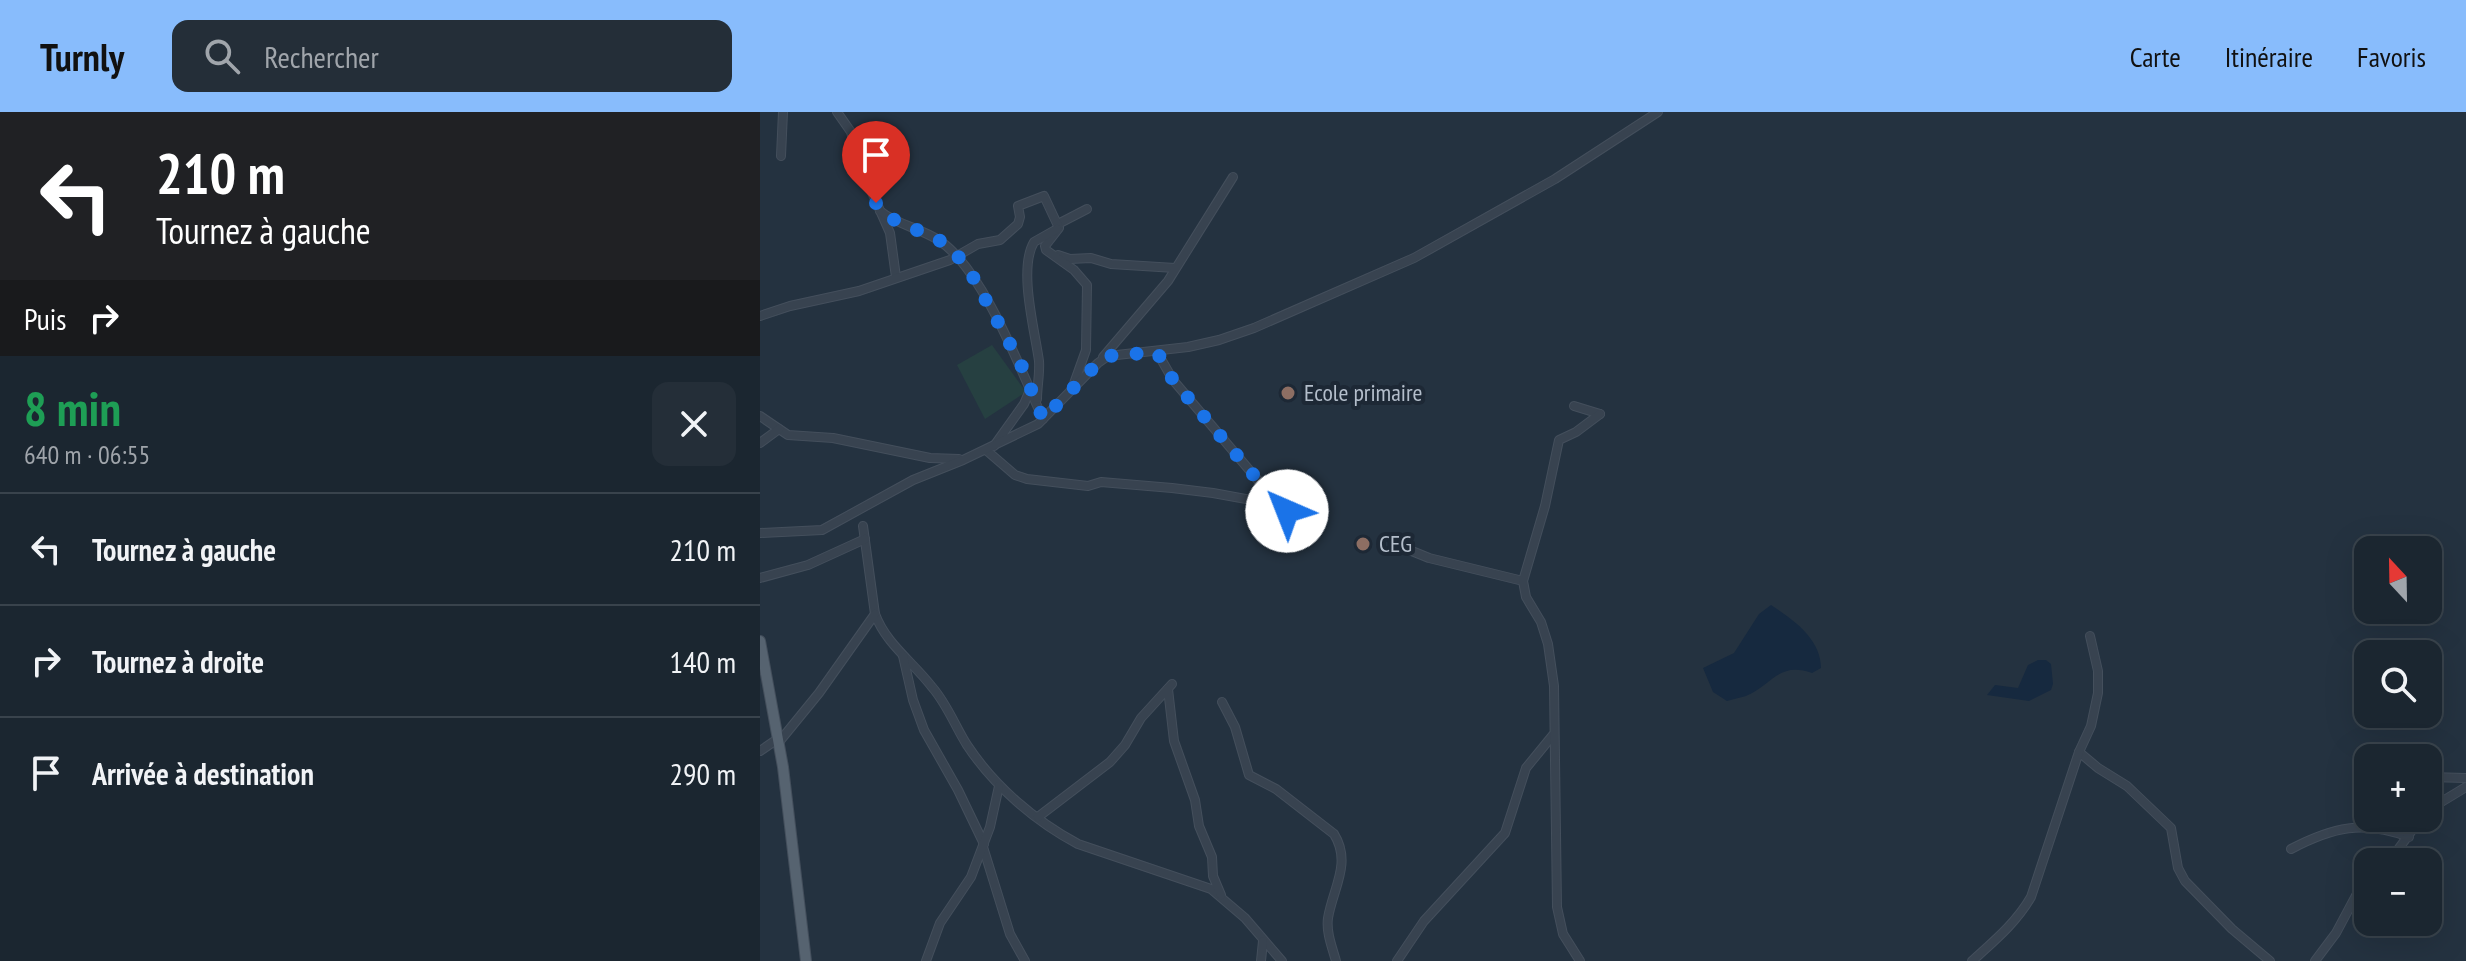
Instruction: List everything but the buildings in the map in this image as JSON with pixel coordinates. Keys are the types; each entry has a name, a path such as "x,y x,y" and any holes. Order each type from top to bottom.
{"main road":[{"path":"760,641 779,740 806,961"}],"street":[{"path":"781,156 783,112"},
{"path":"837,112 851,132 862,170 890,233 896,277"},
{"path":"1098,363 1116,354 1157,352 1204,344 1254,328 1414,258 1555,179 1658,112"},
{"path":"761,533 822,530 913,480 990,448 1043,419 1098,363 1168,281 1233,177"},
{"path":"760,316 859,291 1006,236 1020,220 1018,206 1042,197 1046,198 1058,226"},
{"path":"1037,404 1039,365 1034,341 1028,260 1034,242 1087,209"},
{"path":"880,211 939,240 957,255 973,277 1020,362 1043,419"},
{"path":"1058,226 1045,246 1049,253 1074,270 1087,285 1086,350 1069,395"},
{"path":"1049,253 1070,259 1091,258 1111,264 1175,268"},
{"path":"1157,352 1173,380 1287,511"},
{"path":"990,448 1024,404 1030,390"},
{"path":"1574,406 1600,414 1559,440 1545,506 1523,581 1526,597 1541,622 1548,644 1554,686 1557,907 1563,934 1580,961"},
{"path":"760,416 788,435 833,438 930,458 963,460"},
{"path":"760,443 779,429"},
{"path":"990,448 1015,475 1027,479 1088,486 1101,482 1172,488 1279,505"},
{"path":"863,526 875,614 886,636 935,689 968,746 999,786 1078,844 1211,889 1245,918 1282,961"},
{"path":"760,578 819,561 865,539"},
{"path":"1397,545 1429,558 1523,581"},
{"path":"760,751 779,740 819,693 875,614"},
{"path":"1972,961 2002,934 2031,897 2079,752 2091,726 2098,693 2098,671 2090,636"},
{"path":"903,655 913,700 924,730 958,790 984,846 1005,922 1025,961"},
{"path":"1038,817 1110,762 1125,745 1141,718 1170,687 1175,745 1195,800 1197,822 1211,852 1213,876 1222,899"},
{"path":"1222,702 1235,727 1249,775 1286,797 1334,834 1339,842 1344,860 1328,918 1336,961"},
{"path":"1397,961 1424,921 1505,833 1526,768 1554,735"},
{"path":"2079,752 2127,786 2171,828 2178,868 2185,881 2232,929 2270,961"},
{"path":"2442,777 2466,778"},
{"path":"926,961 934,933 967,885 984,846 999,786"},
{"path":"2442,802 2466,787"},
{"path":"2291,849 2321,833 2348,827 2387,829 2409,837"},
{"path":"2400,848 2412,832"},
{"path":"2315,961 2336,933 2354,899"},
{"path":"1261,961 1263,940"}],"green space":[{"path":"992,345 1026,392 985,419 957,365"}],"water":[{"path":"1771,605 1805,631 1816,648 1821,668 1812,673 1801,670 1783,672 1746,696 1727,701 1713,692 1703,668 1734,653 1759,614"},
{"path":"2038,660 2051,664 2051,690 2029,701 1987,695 1995,685 2018,688 2028,665"}],"place":[{"name":"Ecole primaire","path":"1288,393"},
{"name":"CEG","path":"1363,544"}],"route":[{"path":"876,203 886,216 939,240 957,255 973,277 1020,362 1043,419 1108,356 1157,352 1173,380 1287,511"}]}
